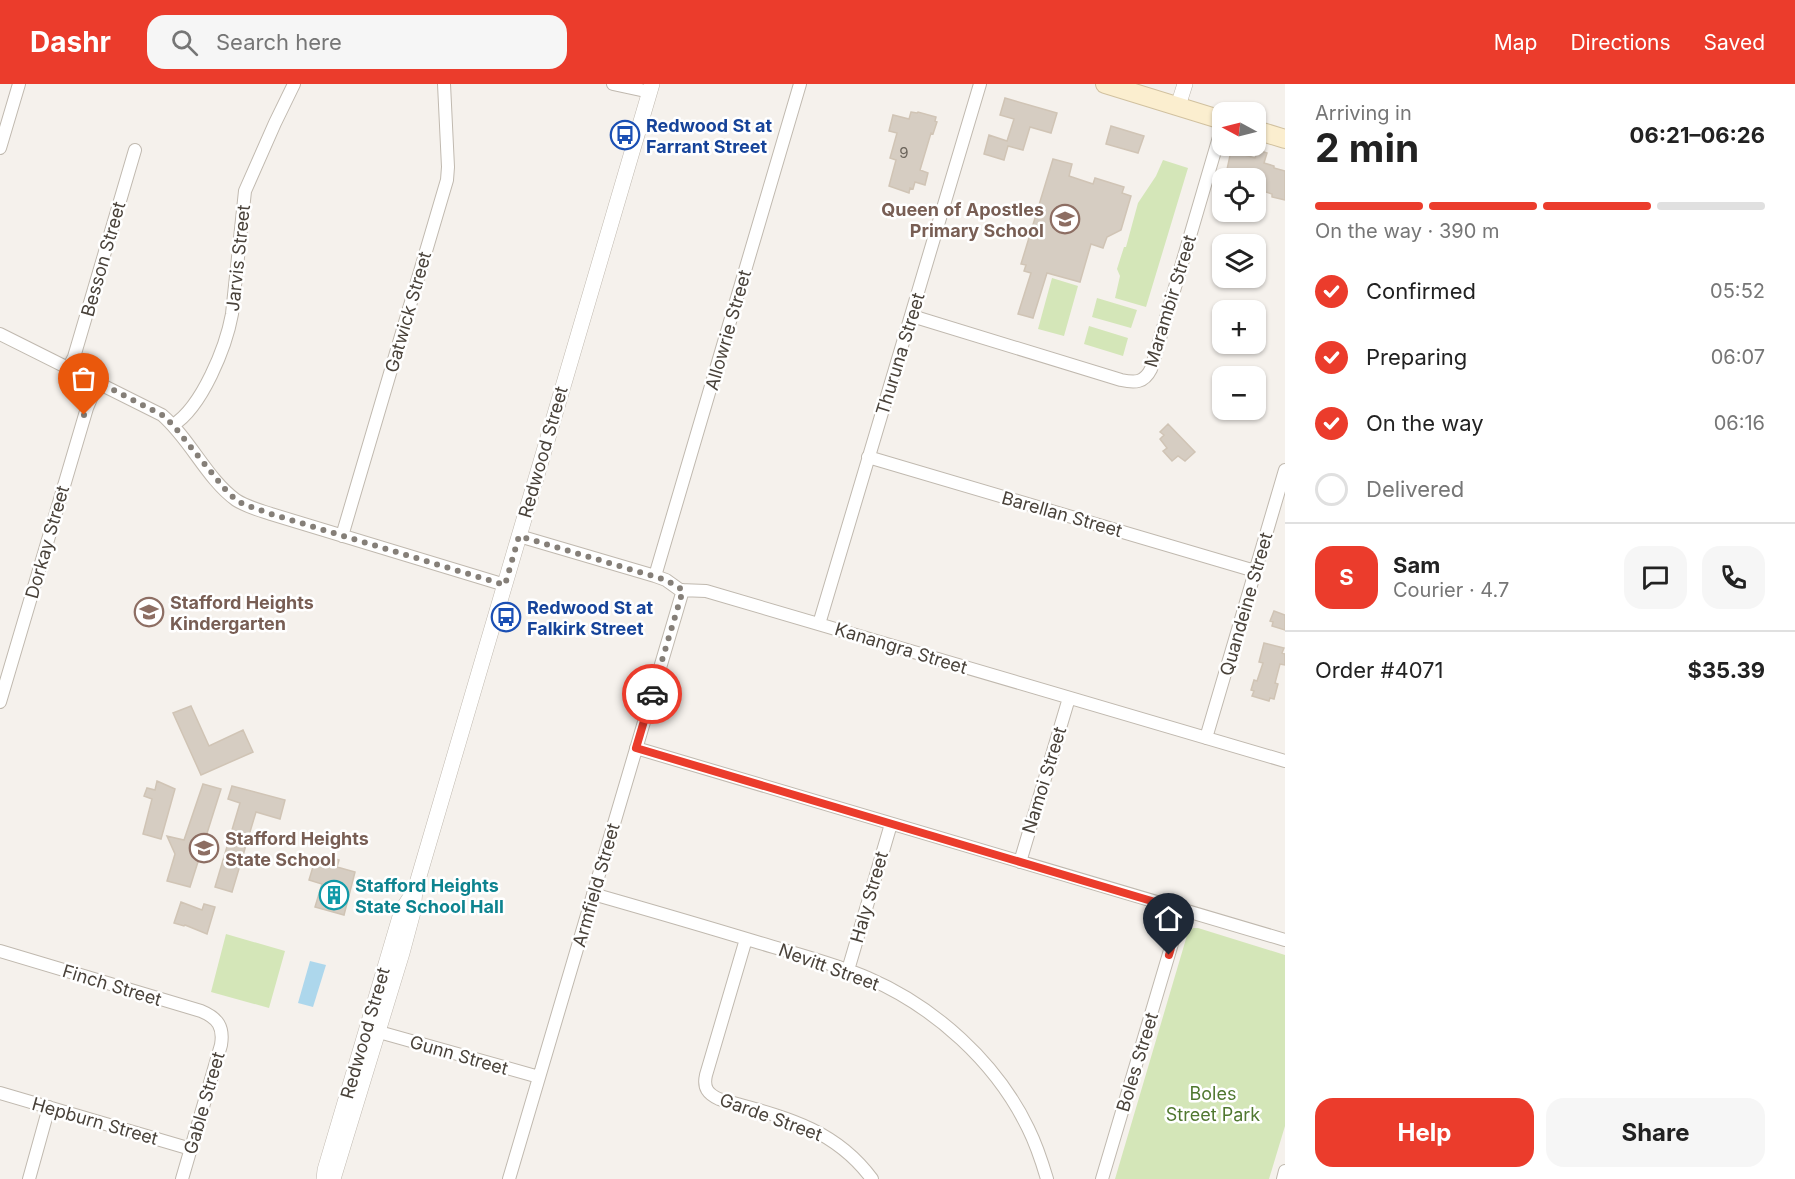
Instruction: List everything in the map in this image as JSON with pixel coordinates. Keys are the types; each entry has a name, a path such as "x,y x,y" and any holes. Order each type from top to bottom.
{"main road":[{"path":"1105,84 1212,117"},
{"path":"1266,133 1285,139"}],"street":[{"path":"0,148 19,84"},
{"name":"Jarvis Street","path":"173,425 189,412 210,378 224,341 232,314 246,191 294,84"},
{"name":"Gatwick Street","path":"342,536 447,180 444,84"},
{"path":"613,84 651,88"},
{"name":"Allowrie Street","path":"655,576 800,84"},
{"name":"Thuruna Street","path":"819,624 980,84"},
{"path":"1178,106 1185,84"},
{"name":"Redwood Street","path":"333,1179 379,1032 413,912 415,890 651,88"},
{"name":"Besson Street","path":"68,368 75,354 135,150"},
{"name":"Marambir Street","path":"912,316 1121,380 1142,381 1151,369 1213,156"},
{"path":"0,334 162,415 173,425 224,488 243,504 505,585"},
{"name":"Dorkay Street","path":"0,702 84,415 98,382"},
{"name":"Barellan Street","path":"868,457 1255,571"},
{"name":"Quandeine Street","path":"1206,738 1285,470"},
{"name":"Kanangra Street","path":"519,536 655,576 683,590 706,591 1285,761"},
{"name":"Armfield Street","path":"508,1179 683,590"},
{"name":"Namoi Street","path":"1020,862 1069,698"},
{"path":"636,748 1285,940"},
{"name":"Haly Street","path":"848,970 891,824"},
{"name":"Redwood Street","path":"324,1179 389,951 402,910 415,890"},
{"name":"Nevitt Street","path":"593,894 848,970 903,996 933,1016 967,1045 998,1078 1029,1130 1047,1179"},
{"name":"Boles Street","path":"1102,1179 1182,910"},
{"name":"Garde Street","path":"746,939 706,1075 707,1090 719,1099 793,1121 821,1133 845,1150 872,1179"},
{"name":"Finch Street","path":"0,951 201,1011 213,1017 220,1026"},
{"name":"Gable Street","path":"182,1179 221,1045 220,1026"},
{"name":"Gunn Street","path":"379,1032 539,1077"},
{"name":"Hepburn Street","path":"0,1093 191,1149"},
{"path":"29,1179 49,1107"},
{"path":"1282,1179 1285,1171"}],"green space":[{"path":"1163,160 1188,168 1146,307 1115,298 1120,276 1117,269 1124,247 1126,247 1138,203 1156,176"},
{"path":"1052,278 1078,286 1064,336 1038,329"},
{"path":"1097,298 1137,310 1131,328 1092,317"},
{"path":"1089,326 1128,338 1123,356 1084,344"},
{"name":"Boles Street Park","path":"1193,928 1285,955 1285,1126 1269,1179 1115,1179 1188,932"},
{"path":"226,934 285,951 269,1008 211,992"}],"water":[{"path":"310,961 326,965 313,1007 298,1003"}],"building":[{"path":"1005,98 1057,113 1051,133 1030,127 1023,150 1008,146 1004,160 984,154 989,135 1007,141 1014,119 1000,115"},
{"path":"911,112 936,117 937,122 933,134 931,133 920,170 928,173 925,185 915,182 909,193 889,186 896,160 890,158 897,133 889,131 893,115 909,119"},
{"path":"1111,126 1144,136 1138,153 1106,144"},
{"path":"1267,153 1264,163 1285,171 1285,200 1272,197 1272,194 1266,192 1266,168 1227,168 1230,156 1255,158 1256,156 1266,156"},
{"path":"1053,159 1072,164 1069,176 1093,184 1095,178 1124,187 1122,193 1131,196 1121,230 1107,237 1103,248 1091,244 1080,282 1047,273 1033,318 1018,314 1031,273 1024,271 1026,265 1021,264"},
{"path":"1168,424 1195,452 1185,461 1178,456 1172,461 1163,451 1167,448 1160,439 1164,435 1160,432"},
{"path":"1274,611 1285,615 1285,630 1272,626 1273,622 1270,621"},
{"path":"1264,643 1284,648 1282,653 1285,654 1285,665 1280,664 1275,683 1278,684 1274,699 1270,698 1269,701 1252,696 1254,691 1251,690 1254,680 1257,681 1263,663 1259,662"},
{"path":"191,706 209,746 243,730 253,752 201,775 173,713"},
{"path":"157,781 175,789 161,839 143,834 152,799 144,796 147,788 155,790"},
{"path":"203,784 221,789 190,887 167,881 175,854 167,836 184,840"},
{"path":"232,786 285,800 280,819 256,812 232,892 215,887 240,803 228,799"},
{"name":"Stafford Heights State School Hall","path":"327,856 339,860 337,867 355,872 344,915 315,907 322,884 309,880 315,860 324,860"},
{"path":"181,902 202,910 204,904 215,907 207,934 174,923"}],"way so far":[{"path":"84,415 98,382 162,415 173,425 224,488 243,504 505,585 519,536 666,580 683,590 652,694"}],"place":[{"name":"Redwood St at Farrant Street","path":"625,135"},
{"name":"Queen of Apostles Primary School","path":"1065,219"},
{"name":"Stafford Heights Kindergarten","path":"149,612"},
{"name":"Redwood St at Falkirk Street","path":"506,617"},
{"name":"Stafford Heights State School","path":"204,848"},
{"name":"Stafford Heights State School Hall","path":"334,895"}],"route":[{"path":"652,694 636,748 1182,910 1169,955"}]}
